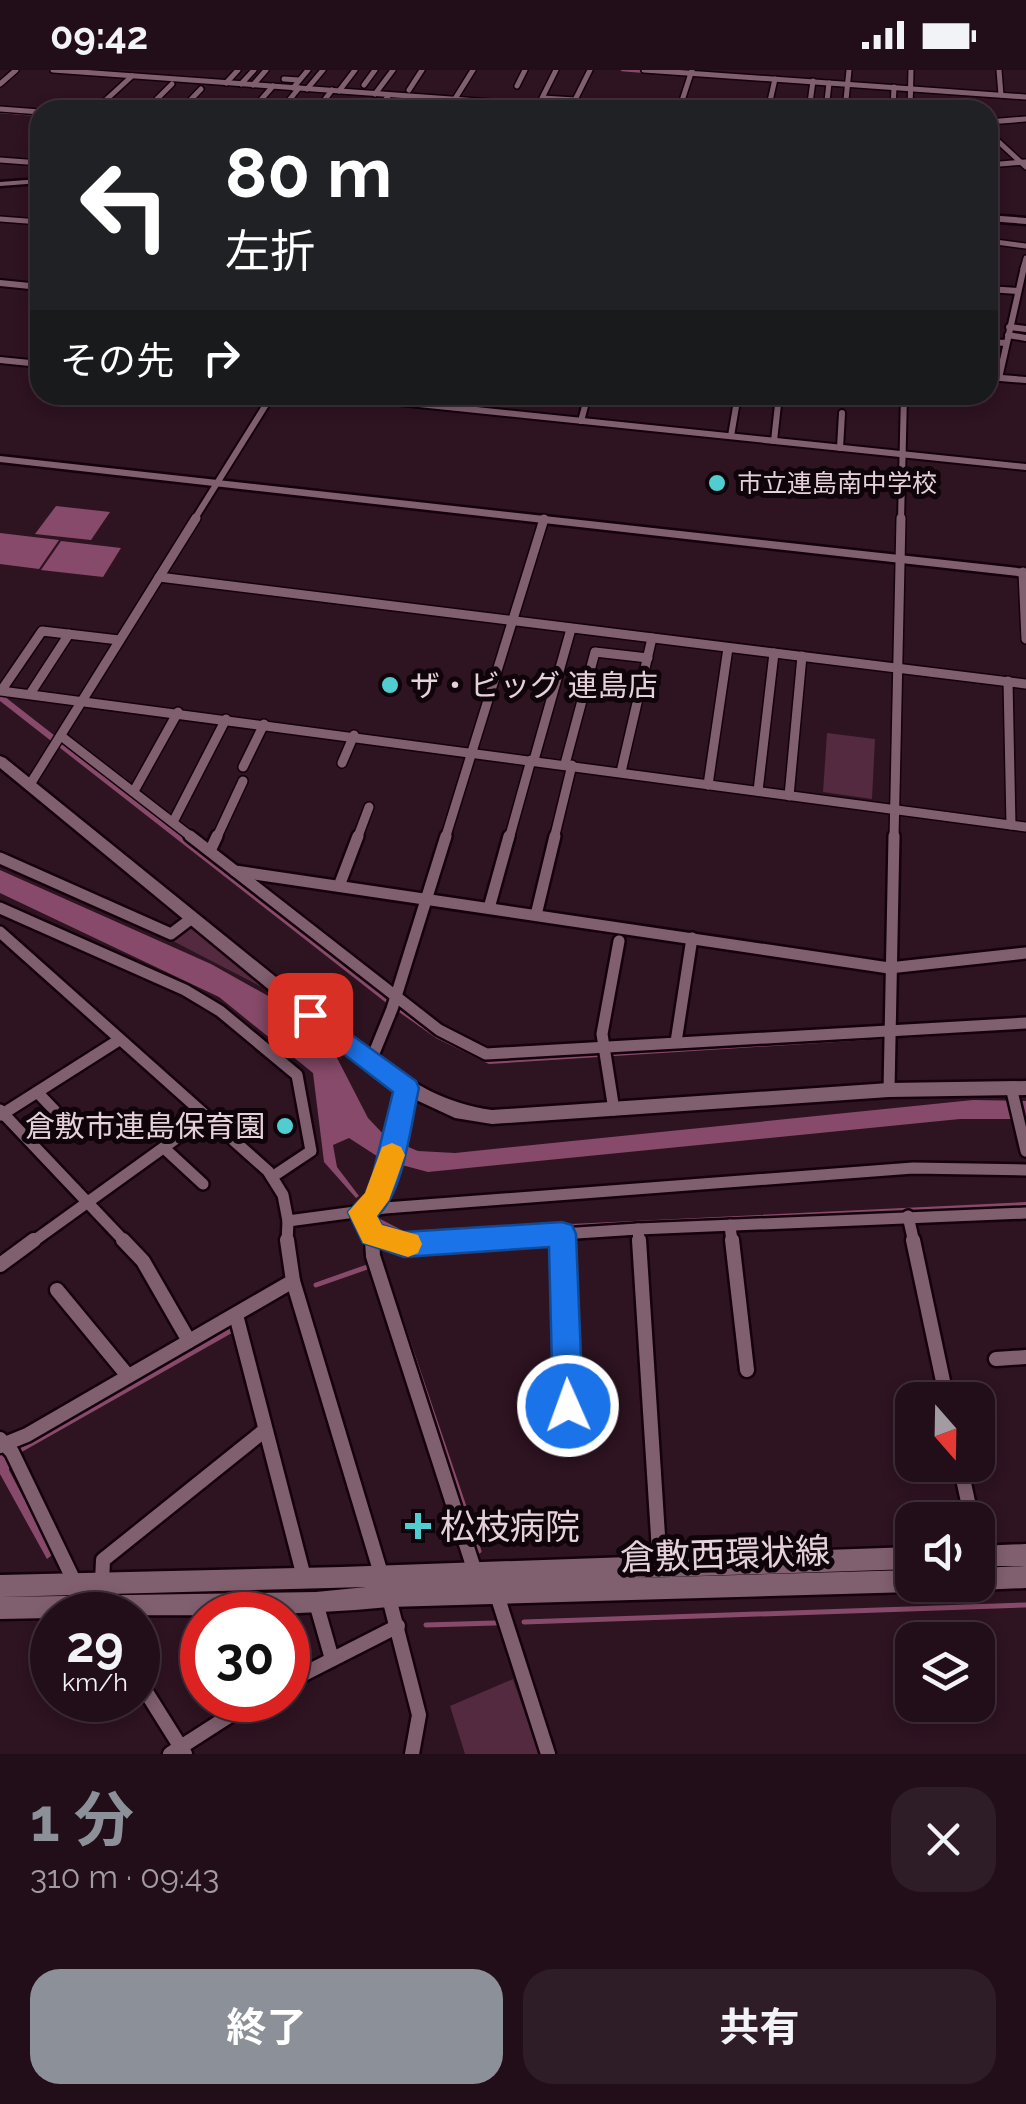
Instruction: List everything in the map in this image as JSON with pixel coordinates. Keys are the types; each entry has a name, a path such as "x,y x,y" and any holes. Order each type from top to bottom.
{"street":[{"path":"0,84 16,70"},
{"path":"53,70 297,85"},
{"path":"107,100 145,70"},
{"path":"165,78 174,70"},
{"path":"196,80 206,70"},
{"path":"226,83 238,70"},
{"path":"241,84 254,70"},
{"path":"253,85 266,70"},
{"path":"287,100 308,70"},
{"path":"308,89 323,70"},
{"path":"326,100 355,70"},
{"path":"364,85 375,70"},
{"path":"376,94 393,70"},
{"path":"409,90 422,70"},
{"path":"454,99 473,70"},
{"path":"517,86 526,70"},
{"path":"556,70 542,98 574,100 590,70"},
{"path":"644,70 749,74 775,80 1026,97"},
{"path":"846,100 850,70"},
{"path":"910,100 911,70"},
{"path":"999,70 1001,95"},
{"path":"682,100 691,73"},
{"path":"284,79 308,89 465,100"},
{"path":"770,100 775,80"},
{"path":"810,100 813,82"},
{"path":"827,100 829,83"},
{"path":"156,100 172,84"},
{"path":"261,100 273,86"},
{"path":"893,100 894,88"},
{"path":"191,100 201,89"},
{"path":"385,100 389,94"},
{"path":"416,100 419,96"},
{"path":"0,109 30,111"},
{"path":"998,121 1026,119"},
{"path":"998,141 1024,163"},
{"path":"0,160 30,162"},
{"path":"998,164 1024,163"},
{"path":"0,184 30,181"},
{"path":"0,218 30,221"},
{"path":"998,219 1026,221"},
{"path":"998,242 1026,246"},
{"path":"1026,258 1000,378 1026,380"},
{"path":"0,283 30,286"},
{"path":"998,290 1018,291"},
{"path":"1015,303 1026,304"},
{"path":"998,338 1026,329"},
{"path":"1008,335 1026,338"},
{"path":"0,360 30,363"},
{"path":"29,786 266,405"},
{"path":"434,405 1026,467"},
{"path":"580,421 585,405"},
{"path":"731,436 736,405"},
{"path":"774,441 778,405"},
{"path":"889,1090 904,405"},
{"path":"840,448 842,414"},
{"path":"0,459 1025,573 1026,639"},
{"path":"370,1063 394,1002 474,752 544,519"},
{"path":"159,577 1026,684"},
{"path":"489,908 571,628"},
{"path":"120,640 42,631 1,690 1026,827"},
{"path":"30,694 69,634"},
{"path":"621,772 652,638"},
{"path":"708,785 728,648"},
{"path":"536,916 595,652 648,658"},
{"path":"758,792 774,653"},
{"path":"789,796 802,656"},
{"path":"1008,681 1011,825"},
{"path":"134,791 178,712"},
{"path":"173,822 226,719"},
{"path":"243,768 264,724"},
{"path":"342,763 354,736"},
{"path":"59,740 134,791 394,1002 486,1054 606,1051 676,1042 891,1034 1026,1023"},
{"path":"0,761 370,1063 407,1088 461,1113 492,1117 889,1090 1016,1089 1026,1151"},
{"path":"210,851 243,781"},
{"path":"338,886 368,807"},
{"path":"0,858 170,934 192,918"},
{"path":"236,871 890,968 1026,954"},
{"path":"0,908 185,990 220,1010 298,1075 312,1151 272,1176"},
{"path":"0,932 272,1176 283,1195 293,1281 398,1626 420,1714 412,1754"},
{"path":"676,1042 692,938"},
{"path":"614,1110 602,1034 619,941"},
{"path":"118,1040 1,1113 143,1262 189,1341"},
{"path":"361,1212 376,1200 386,1174 407,1088"},
{"path":"38,1093 80,1137"},
{"path":"0,1264 206,1117"},
{"path":"164,1148 203,1184"},
{"path":"288,1221 913,1168 1026,1170"},
{"path":"361,1212 372,1234 373,1256 475,1572"},
{"path":"372,1234 404,1244 638,1229 1026,1213"},
{"path":"908,1216 942,1382"},
{"path":"730,1225 747,1370"},
{"path":"638,1229 661,1577"},
{"path":"562,1234 569,1441"},
{"path":"81,1592 2,1443 293,1281"},
{"path":"57,1290 128,1376"},
{"path":"236,1315 305,1582"},
{"path":"996,1359 1026,1357"},
{"path":"102,1584 104,1560 265,1430"},
{"path":"995,1554 1026,1555"},
{"name":"倉敷西環状線","path":"0,1586 305,1582 496,1594 895,1559"},
{"name":"倉敷西環状線","path":"160,1608 316,1603 386,1586 475,1572 895,1581"},
{"path":"995,1579 1026,1578"},
{"path":"496,1594 548,1754"},
{"path":"316,1603 332,1659"},
{"name":"倉敷西環状線","path":"0,1612 30,1609"},
{"path":"310,1670 398,1626"},
{"path":"160,1719 178,1751 221,1722"}],"shaded area":[{"path":"56,506 110,512 91,540 35,534"},
{"path":"0,533 59,540 39,569 0,564"},
{"path":"61,541 121,548 103,577 41,570"},
{"path":"0,693 237,878 486,1058 1026,1025 1026,1030 489,1064 436,1038 389,1005 0,701"},
{"path":"827,733 875,739 872,799 823,792"},
{"path":"0,870 211,964 270,997 279,1009 335,1054 368,1118 387,1138 418,1151 455,1153 973,1100 1026,1101 1026,1119 960,1119 428,1172 383,1160 349,1138 333,1145 337,1167 359,1196 356,1198 324,1162 313,1073 219,997 0,893"},
{"path":"186,929 194,929 277,995 171,940"},
{"path":"0,1449 9,1460 9,1470 53,1554 47,1559 0,1474"},
{"path":"513,1679 539,1754 465,1754 450,1706"}],"waterway":[{"path":"622,70 647,72"},
{"path":"0,112 30,114"},
{"path":"374,1218 405,1234 1026,1204"},
{"path":"316,1285 370,1266"},
{"path":"397,1309 479,1551"},
{"path":"20,1450 232,1330"},
{"path":"524,1622 1026,1605"},
{"path":"426,1625 495,1623"}],"slow traffic":[{"path":"392,1155 376,1200 361,1212 372,1234 408,1244"}],"place":[{"name":"市立連島南中学校","path":"717,483"},
{"name":"ザ・ビッグ 連島店","path":"390,685"},
{"name":"倉敷市連島保育園","path":"285,1126"},
{"name":"松枝病院","path":"418,1526"}],"route":[{"path":"310,1015 407,1088 386,1174 376,1200 361,1212 372,1234 404,1244 562,1234 568,1406"}]}
